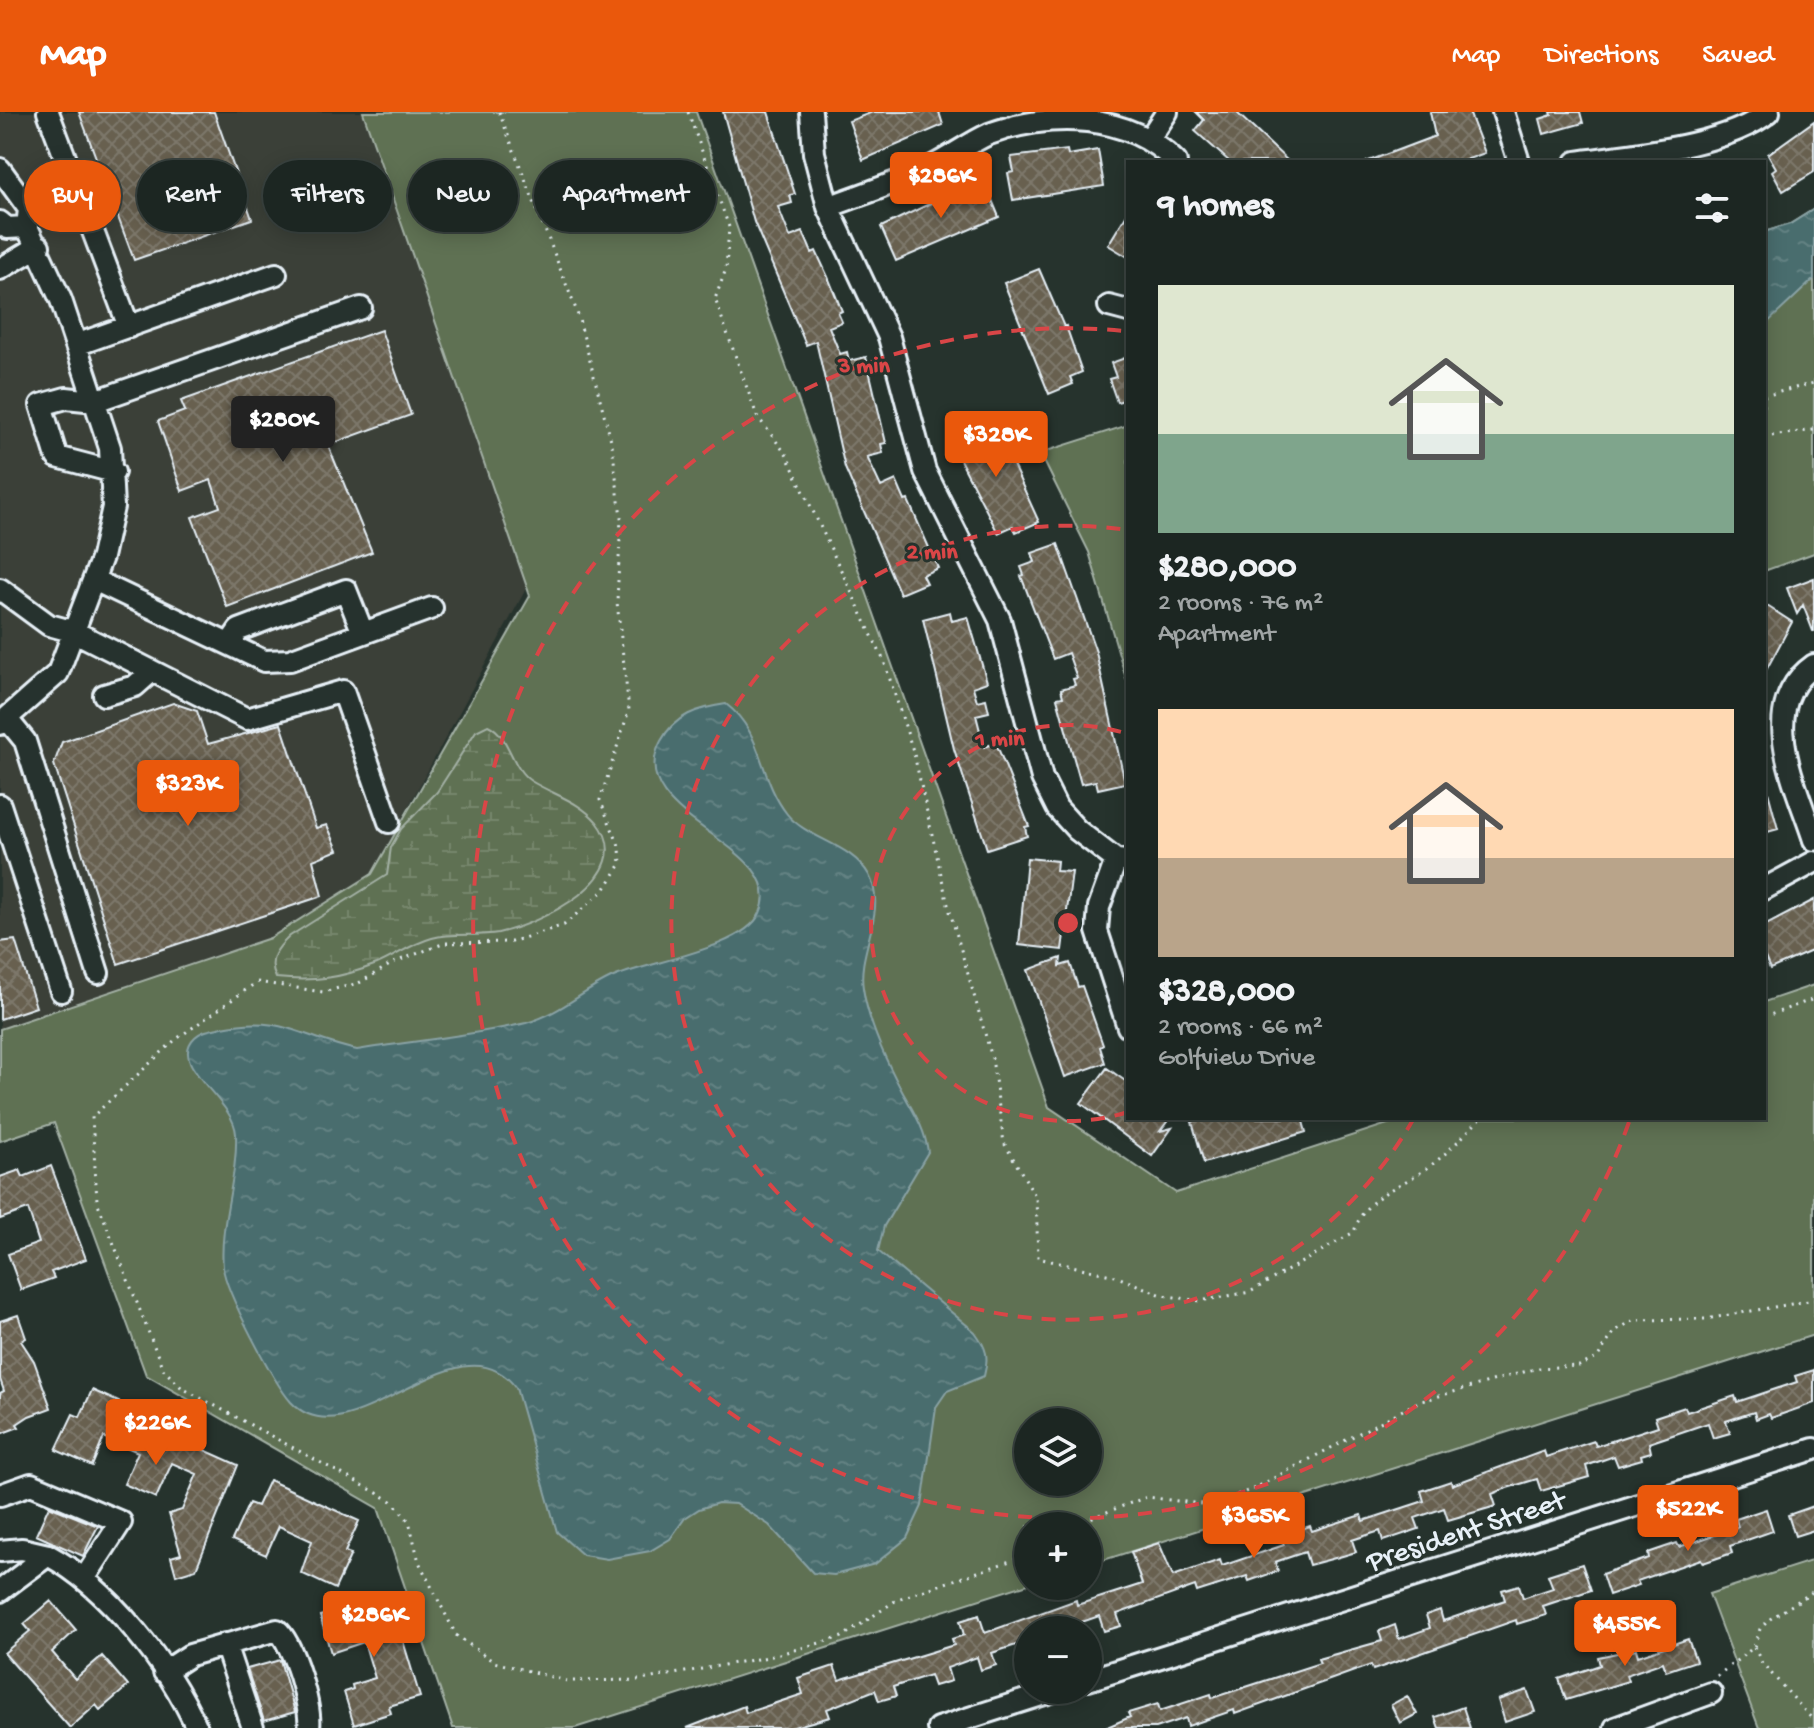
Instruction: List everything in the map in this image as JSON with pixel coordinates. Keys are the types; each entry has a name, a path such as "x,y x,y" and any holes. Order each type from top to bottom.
{"street":[{"path":"48,112 129,327"},
{"path":"811,112 814,153 828,207 889,337 925,471 979,572 1000,620 1042,778 1070,824 1122,861 1099,907 1097,931 1126,1021"},
{"path":"1150,138 1167,112"},
{"path":"1503,112 1518,160"},
{"path":"1589,160 1675,147 1751,124 1769,112"},
{"path":"828,207 909,177 987,135 1050,117 1095,119 1150,138 1174,160"},
{"path":"0,169 24,202"},
{"path":"0,222 7,228 24,227"},
{"path":"30,232 39,246 76,345 114,472 109,532 58,673 4,722 25,741 98,973"},
{"path":"0,269 39,246"},
{"path":"76,345 276,274"},
{"path":"114,472 57,457 41,405 66,398 95,401 361,308"},
{"path":"94,580 264,661 290,660 432,608"},
{"path":"0,589 49,625 75,632 247,719 343,691 389,822"},
{"path":"230,643 239,630 346,590 363,633"},
{"path":"1814,665 1792,686 1783,712 1782,728 1790,765 1814,840"},
{"path":"104,695 135,686 152,671"},
{"path":"0,805 61,991"},
{"path":"1766,888 1814,862"},
{"name":"President Street","path":"1102,1676 1814,1449"},
{"path":"0,1495 31,1484 121,1522 84,1579"},
{"path":"0,1551 22,1549 48,1555 84,1579 117,1611 164,1672 197,1728"},
{"path":"0,1591 48,1555"},
{"path":"164,1672 190,1655 271,1629 285,1636 309,1711 309,1728"},
{"path":"225,1644 253,1728"},
{"path":"1615,1728 1643,1723 1711,1693"},
{"path":"938,1728 1014,1704"}],"path":[{"path":"499,112 577,312 612,444 621,517 617,602 629,710 600,800 620,848 621,864 604,890 564,925 537,934 511,942 445,943 395,962 359,983 323,992 257,982 242,990 175,1040 92,1117 97,1201 163,1369 182,1388 392,1501 409,1521 419,1562 456,1635 494,1662 567,1681 641,1680 768,1657 842,1637 898,1599 1014,1560"},
{"path":"688,112 729,227 726,269 715,299 757,416 786,454 892,686 914,754 947,901 992,1058 1004,1143 1036,1197 1038,1258 1115,1276 1162,1295 1200,1301 1250,1292 1354,1232 1360,1213 1378,1197 1428,1168 1479,1120"},
{"path":"1766,395 1814,383"},
{"path":"1766,437 1814,430"},
{"path":"1766,1016 1814,999"},
{"path":"1102,1514 1147,1497 1209,1505 1253,1489 1418,1402 1538,1368 1579,1366 1597,1358 1615,1331 1634,1320 1706,1319 1814,1300"},
{"path":"1711,1693 1714,1678 1754,1647 1760,1629 1770,1619 1814,1591"},
{"path":"1754,1647 1762,1663 1814,1721"}],"shaded area":[{"path":"0,112 363,112 380,160 263,160 263,232 392,232 392,196 527,587 372,874 270,938 0,1029"}],"green space":[{"path":"363,112 696,112 713,160 534,160 534,232 716,232 716,168 1049,1107 1176,1193 1400,1120 1766,1120 1766,1001 1814,985 1814,1335 1102,1561 1102,1512 1014,1512 1014,1588 575,1728 453,1728 378,1508 146,1375 54,1123 0,1141 0,1029 270,938 372,874 530,596 392,196 392,160 380,160"},
{"path":"1814,209 1814,553 1766,570 1766,231 1790,224"},
{"path":"1126,426 1126,678 1089,552 1040,453"},
{"path":"488,725 501,736 524,775 574,803 597,822 607,842 606,861 596,879 559,908 516,928 490,934 432,938 377,964 339,976 276,978 273,960 290,936 387,875 391,847 401,829 437,792 476,731"},
{"path":"1814,1560 1814,1728 1759,1728 1709,1594"}],"water":[{"path":"1814,209 1814,279 1766,324 1766,231 1790,224"},
{"path":"726,704 747,728 787,814 806,830 852,856 869,875 875,903 862,974 865,1001 878,1041 921,1127 928,1152 884,1226 878,1251 975,1332 987,1358 984,1376 947,1391 936,1407 922,1506 907,1538 875,1564 834,1575 813,1573 769,1525 736,1504 718,1503 699,1509 685,1518 670,1539 650,1551 607,1559 583,1555 557,1532 516,1388 492,1369 465,1366 436,1375 374,1405 343,1416 316,1417 291,1402 251,1336 226,1279 222,1250 236,1134 225,1108 189,1059 188,1048 198,1035 244,1024 278,1026 357,1050 526,1023 549,1014 611,978 693,953 735,936 760,913 763,889 752,868 682,812 663,791 654,768 661,741 673,725 688,714"}],"building":[{"path":"79,112 214,112 231,160 137,160 137,232 215,232 134,260 121,225 121,160 97,160"},
{"path":"723,112 768,112 795,194 790,195 792,203 778,207 790,237 803,232 828,277 842,311 838,313 842,322 829,327 840,354 847,352 849,361 866,357 886,443 881,444 883,453 867,457 881,487 896,480 938,568 922,575 926,583 900,594 845,468 816,341 806,345 754,222"},
{"path":"873,112 939,112 943,125 863,160 849,121"},
{"path":"1196,112 1236,112 1287,160 1228,160 1195,131 1204,120"},
{"path":"1430,112 1469,112 1485,153 1466,160 1371,160 1435,136"},
{"path":"1551,112 1580,112 1583,123 1544,134 1540,119 1552,115"},
{"path":"1814,121 1814,172 1783,191 1772,171 1776,168 1768,154"},
{"path":"1067,150 1068,155 1098,150 1104,186 1013,200 1008,173 1014,172 1011,157"},
{"path":"983,178 999,217 896,261 881,227"},
{"path":"1126,215 1126,256 1108,245"},
{"path":"1039,269 1066,326 1082,372 1070,377 1073,384 1049,394 1004,283"},
{"path":"381,330 411,415 328,445 372,552 227,607 192,517 220,507 211,480 182,491 158,421 185,411 181,401"},
{"path":"1126,358 1126,405 1124,400 1117,402 1109,379 1116,377 1111,363"},
{"path":"992,419 1039,522 1016,532 1013,526 998,533 957,454 956,445 969,439 965,431"},
{"path":"1058,544 1096,652 1125,783 1098,789 1096,781 1081,784 1057,698 1063,697 1061,689 1075,685 1073,679 1077,678 1068,653 1053,659 1021,576 1024,575 1021,567 1035,562 1032,553"},
{"path":"1814,578 1813,631 1803,605 1797,614 1787,588"},
{"path":"1766,605 1792,622 1766,670"},
{"path":"950,612 952,621 968,617 987,682 973,687 977,701 986,699 989,712 976,715 984,747 996,743 1029,826 1025,827 1027,836 987,849 954,749 923,619"},
{"path":"173,703 197,711 208,744 281,724 316,828 327,825 338,850 313,860 322,896 118,964 54,764 62,742"},
{"path":"1766,792 1778,829 1766,832"},
{"path":"1027,858 1057,861 1056,871 1072,872 1062,950 1019,945"},
{"path":"1814,900 1814,950 1770,969 1766,960 1766,925"},
{"path":"15,940 36,1007 0,1019 0,942"},
{"path":"1061,958 1060,966 1070,963 1078,987 1082,986 1103,1045 1100,1047 1105,1063 1065,1077 1028,970"},
{"path":"1107,1068 1126,1082 1126,1120 1168,1120 1160,1131 1172,1128 1152,1156 1081,1103"},
{"path":"1303,1120 1306,1132 1204,1163 1192,1122"},
{"path":"51,1166 86,1259 51,1272 54,1278 21,1290 8,1254 39,1243 28,1209 0,1219 0,1177 20,1170 23,1177"},
{"path":"18,1315 26,1338 21,1341 34,1361 51,1408 29,1416 17,1424 19,1427 0,1434 0,1393 4,1391 0,1379 0,1321"},
{"path":"1814,1370 1814,1403 1771,1418 1769,1414 1756,1419 1754,1412 1726,1421 1730,1433 1713,1438 1708,1423 1649,1443 1651,1452 1641,1455 1642,1459 1618,1466 1614,1456 1586,1466 1589,1477 1541,1491 1537,1479 1507,1488 1492,1494 1496,1506 1448,1520 1444,1508 1415,1518 1419,1529 1383,1541 1380,1531 1352,1540 1356,1552 1309,1565 1305,1552 1275,1562 1278,1571 1249,1581 1247,1576 1197,1592 1195,1586 1117,1614 1121,1626 1104,1631 1102,1616 1032,1616 1076,1600 1077,1605 1102,1600 1102,1597 1142,1584 1131,1552 1159,1543 1173,1576 1220,1560 1222,1566 1284,1545 1281,1536 1310,1526 1312,1531 1361,1515 1363,1521 1424,1501 1421,1491 1451,1481 1452,1485 1544,1451 1546,1457 1594,1441 1596,1446 1658,1426 1655,1417 1685,1407 1687,1412 1735,1396 1737,1402 1797,1382 1795,1376"},
{"path":"92,1390 185,1432 182,1440 238,1465 196,1569 176,1575 171,1557 181,1554 169,1514 182,1510 197,1474 172,1463 156,1498 124,1484 138,1452 104,1437 92,1466 56,1450 73,1414 80,1417"},
{"path":"269,1480 359,1521 345,1552 351,1554 335,1589 301,1573 312,1541 279,1526 266,1555 232,1540 249,1503 257,1506"},
{"path":"49,1506 98,1526 83,1556 36,1535"},
{"path":"1814,1506 1814,1530 1795,1536 1788,1515"},
{"path":"1766,1509 1773,1531 1730,1546 1732,1553 1703,1563 1701,1559 1637,1581 1639,1585 1609,1595 1602,1574 1649,1558 1648,1553 1677,1543 1679,1547 1738,1527 1736,1519"},
{"path":"1582,1564 1591,1590 1543,1606 1546,1615 1517,1624 1516,1620 1373,1670 1371,1665 1235,1714 1234,1710 1188,1726 1186,1718 1156,1728 1105,1728 1130,1717 1128,1713 1158,1704 1160,1711 1211,1694 1212,1698 1320,1663 1318,1659 1382,1641 1379,1631 1395,1625 1399,1639 1430,1628 1426,1615 1440,1610 1443,1621 1505,1600 1502,1590 1519,1585 1523,1598 1553,1588 1548,1575"},
{"path":"51,1601 76,1630 52,1652 75,1679 102,1656 128,1686 100,1710 96,1705 70,1728 4,1653 30,1631 24,1624"},
{"path":"391,1601 420,1697 389,1706 391,1713 354,1725 344,1692 353,1689 352,1685 375,1678 364,1642 331,1653 320,1616 354,1606 356,1612"},
{"path":"979,1615 985,1633 1014,1622 1014,1646 992,1653 996,1665 981,1670 977,1657 947,1668 951,1681 934,1686 930,1675 893,1687 896,1696 879,1701 875,1690 827,1709 830,1717 790,1728 687,1728 744,1706 746,1713 803,1694 798,1678 834,1666 839,1680 954,1645 952,1639 964,1635 960,1621"},
{"path":"1688,1639 1696,1661 1666,1671 1663,1662 1626,1675 1628,1681 1566,1700 1559,1679 1600,1665 1598,1657 1636,1649 1638,1656"},
{"path":"280,1660 295,1712 264,1721 247,1669"},
{"path":"1527,1690 1535,1712 1505,1722 1498,1700"},
{"path":"1407,1696 1417,1714 1400,1723 1391,1705"},
{"path":"1463,1707 1470,1728 1439,1728 1435,1717"}]}
